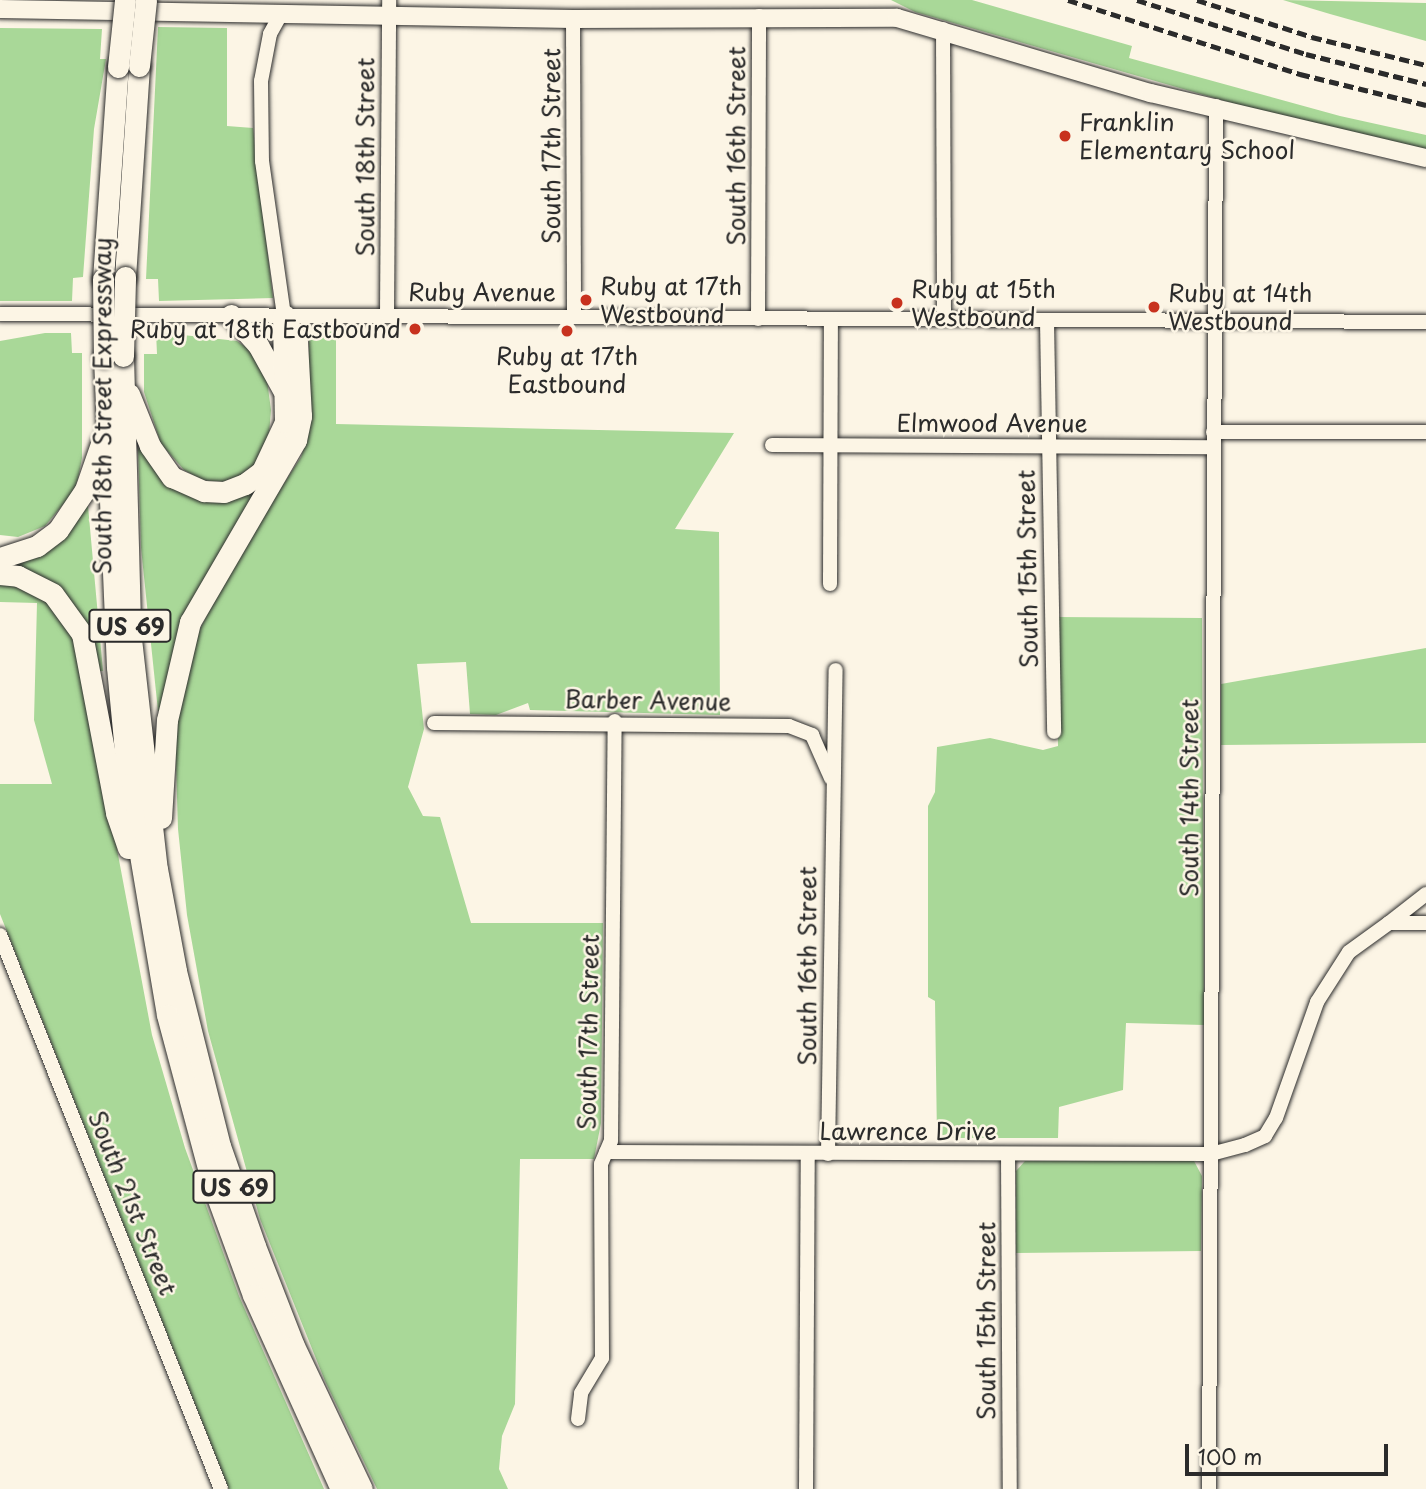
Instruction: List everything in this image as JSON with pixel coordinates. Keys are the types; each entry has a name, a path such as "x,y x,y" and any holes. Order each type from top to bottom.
{"highway":[{"name":"South 18th Street Expressway","path":"125,0 128,67 125,277 106,433 117,667 128,784 146,901 173,1041 212,1183 274,1343 341,1489"},
{"name":"South 18th Street Expressway","path":"146,0 128,67 103,279 114,357 124,382 130,630 158,869 195,1055 220,1146 294,1346 362,1489"},
{"path":"231,315 258,345 287,398"},
{"path":"124,382 160,462 172,477 204,491 224,492 262,471 285,422 287,398 284,315"},
{"path":"158,869 167,720 190,622 296,440 301,416 297,342 284,315"},
{"path":"6,553 58,530 85,490 106,433"},
{"path":"0,575 18,576 53,594 82,634 116,813 146,901"}],"main road":[{"path":"0,9 281,14 389,8 573,19 759,16 897,18 943,29 1088,76 1426,158"}],"street":[{"name":"South 18th Street","path":"387,314 389,8"},
{"path":"281,14 264,53 261,81 262,161 284,315"},
{"name":"South 16th Street","path":"758,318 759,16"},
{"name":"South 17th Street","path":"573,19 574,315"},
{"path":"943,29 944,319"},
{"name":"South 14th Street","path":"1209,1489 1216,106"},
{"name":"Ruby Avenue","path":"0,314 574,315 1213,323 1426,322"},
{"path":"0,323 16,314"},
{"path":"830,584 831,319"},
{"name":"South 15th Street","path":"1047,321 1054,732"},
{"name":"Elmwood Avenue","path":"772,445 1048,447 1426,432"},
{"name":"South 16th Street","path":"828,1154 831,779 836,670"},
{"name":"South 17th Street","path":"578,1419 581,1393 602,1358 601,1164 611,1141 615,721"},
{"name":"Barber Avenue","path":"434,723 615,721 789,726 812,735 831,779"},
{"name":"Lawrence Drive","path":"606,1152 1211,1154 1265,1136 1276,1118 1317,1002 1333,972 1349,952 1426,894"},
{"path":"1389,923 1426,923"},
{"name":"South 21st Street","path":"0,935 221,1489"},
{"name":"South 15th Street","path":"1008,1153 1010,1489"},
{"path":"806,1489 808,1154"}],"green space":[{"path":"891,0 972,0 1132,46 1129,58 1340,116 1426,135 1426,152 1284,118 915,12"},
{"path":"1283,0 1426,3 1426,41 1330,14"},
{"path":"158,27 227,28 227,126 253,128 273,298 159,301 158,279 146,279"},
{"path":"0,28 102,29 100,59 106,59 94,129 83,277 73,278 72,301 0,301"},
{"path":"336,330 336,424 734,433 675,529 719,532 720,715 530,710 528,703 496,715 470,714 466,662 417,664 424,729 408,787 423,816 440,817 471,923 603,923 601,1123 594,1159 520,1159 515,1404 502,1436 499,1469 508,1489 377,1489 325,1381 260,1219 208,1031 187,915 178,829 175,732 191,647 235,559 301,457 307,438 309,338"},
{"path":"156,332 237,341 250,350 266,373 271,410 269,435 252,469 242,476 222,482 202,480 184,470 161,444 144,392 144,354 157,354"},
{"path":"45,333 71,333 72,353 82,353 82,458 78,479 72,494 45,526 18,537 0,535 0,341"},
{"path":"144,447 174,485 258,486 193,600 163,709 158,711 141,548 138,449"},
{"path":"84,505 88,506 103,671 97,671 92,646 10,564"},
{"path":"0,582 40,595 65,619 80,653 152,1035 185,1148 239,1296 324,1489 229,1489 0,914 0,784 52,784 34,720 37,603 0,602"},
{"path":"1056,617 1202,618 1204,1025 1126,1023 1123,1090 1059,1107 1058,1138 937,1138 935,1001 928,997 928,806 935,792 937,747 990,738 1043,750 1058,746"},
{"path":"1426,648 1426,743 1221,745 1221,684"},
{"path":"1025,1161 1194,1161 1202,1176 1201,1251 1016,1253 1016,1171"}],"railway":[{"path":"1068,0 1300,74 1426,105"},
{"path":"1137,0 1306,54 1426,84"},
{"path":"1197,0 1312,37 1426,65"}],"place":[{"name":"Franklin Elementary School","path":"1065,136"},
{"name":"Ruby at 17th Westbound","path":"586,300"},
{"name":"Ruby at 15th Westbound","path":"897,303"},
{"name":"Ruby at 14th Westbound","path":"1154,307"},
{"name":"Ruby at 18th Eastbound","path":"415,329"},
{"name":"Ruby at 17th Eastbound","path":"567,331"}]}
